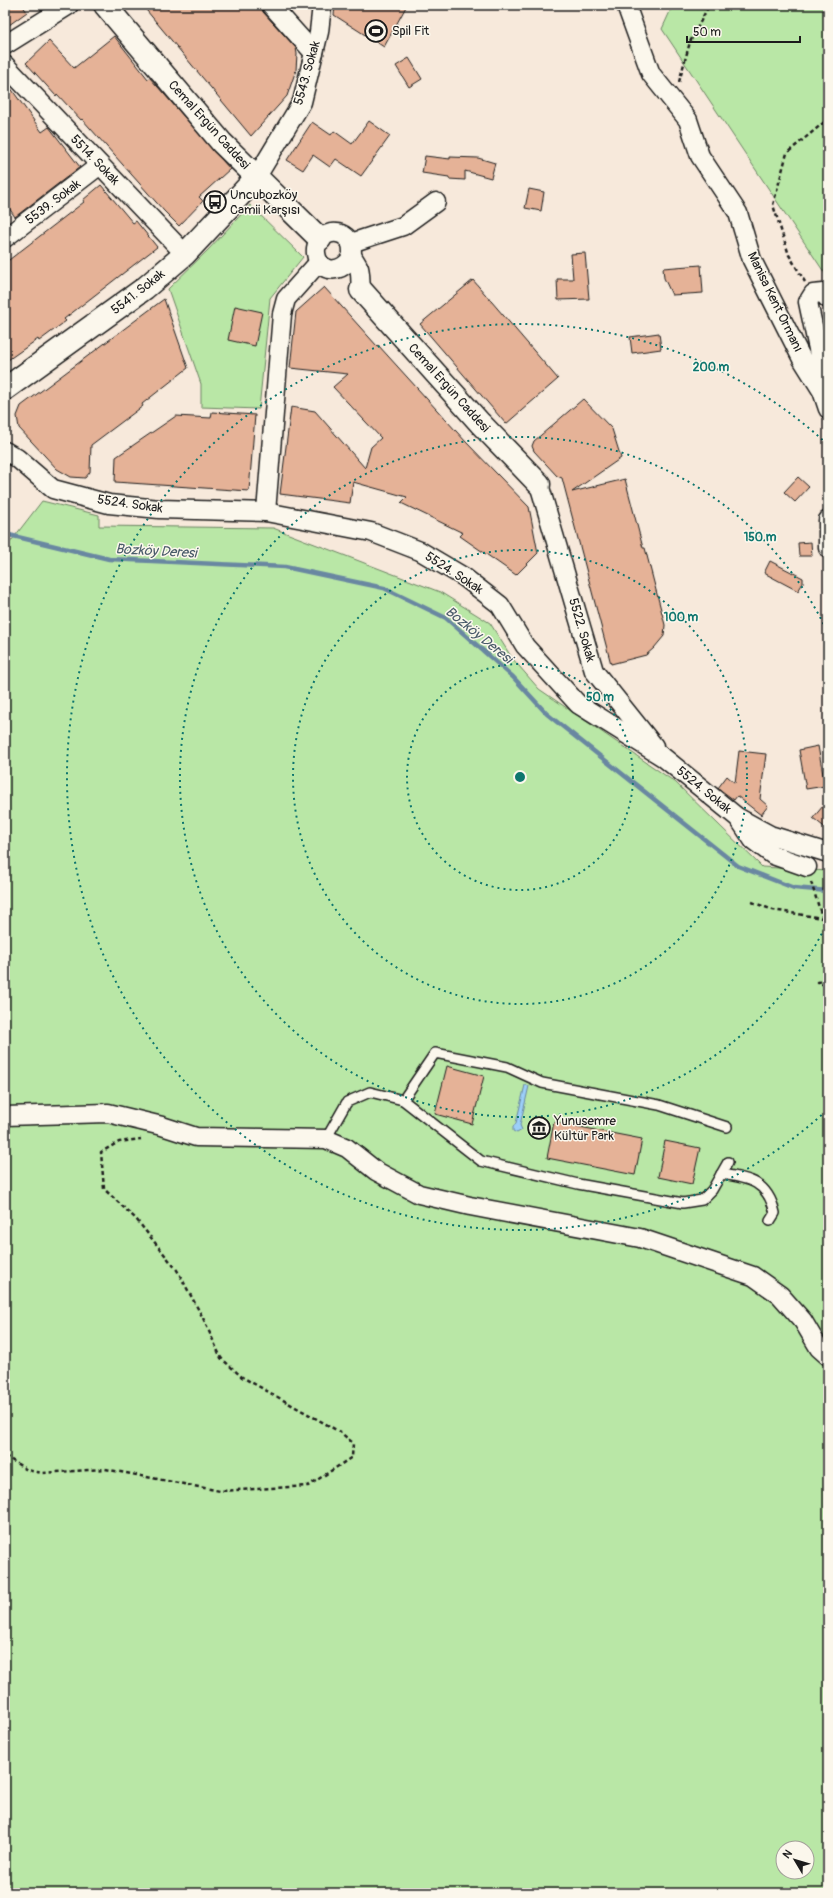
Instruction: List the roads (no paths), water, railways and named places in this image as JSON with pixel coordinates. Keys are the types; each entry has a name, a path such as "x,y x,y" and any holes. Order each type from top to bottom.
{"street":[{"path":"5,45 69,5"},
{"name":"Cemal Ergün Caddesi","path":"105,5 222,143 256,178 320,239"},
{"path":"271,5 314,53"},
{"name":"5543. Sokak","path":"256,178 302,102 319,32 322,5"},
{"name":"Manisa Kent Ormanı","path":"626,5 651,74 688,120 700,156 738,213 752,260 802,359 822,390 828,409"},
{"name":"5514. Sokak","path":"5,66 185,254"},
{"name":"5539. Sokak","path":"5,238 100,166"},
{"name":"5541. Sokak","path":"5,389 145,288 185,254 256,178"},
{"path":"352,249 402,226 436,202"},
{"path":"352,249 350,261 341,268 329,269 319,262 316,250 320,239 330,233 337,233 348,238 352,249 359,269 361,290"},
{"path":"266,512 282,314 286,299 319,262"},
{"name":"Cemal Ergün Caddesi","path":"341,268 480,423 539,484"},
{"path":"820,297 808,302 818,349 822,390"},
{"name":"5524. Sokak","path":"5,451 17,458 53,489 109,504 158,509 266,512 371,532 420,551 464,577 500,605 525,646 578,704 663,757 737,817 770,835 828,853"},
{"name":"5522. Sokak","path":"539,484 594,671 663,757"},
{"path":"828,520 828,548"},
{"path":"737,817 753,840 773,855 808,872"},
{"path":"5,1116 108,1113 162,1126 196,1138 326,1139 347,1148 376,1171 419,1194 470,1206 640,1238 753,1276 780,1295 803,1322 819,1348 828,1356"}],"lane":[{"path":"403,1100 436,1053 507,1067 542,1082 659,1105 727,1127"},
{"path":"326,1139 347,1102 370,1092 403,1100 481,1161 578,1184 683,1203 702,1200 712,1190 728,1162"},
{"path":"721,1174 743,1177 764,1189 772,1201 775,1213 770,1221"}],"water":[{"path":"525,1085 529,1086 520,1125 522,1130 517,1133 513,1131 513,1127 516,1123"}],"waterway":[{"name":"Bozköy Deresi","path":"5,534 109,559 285,567 384,588 446,618 513,677 547,714 738,866 794,888 828,891"}],"place":[{"name":"Spil Fit","path":"376,31"},
{"name":"Uncubozköy Camii Karşısı","path":"215,202"},
{"name":"Yunusemre Kültür Park","path":"539,1128"}]}
